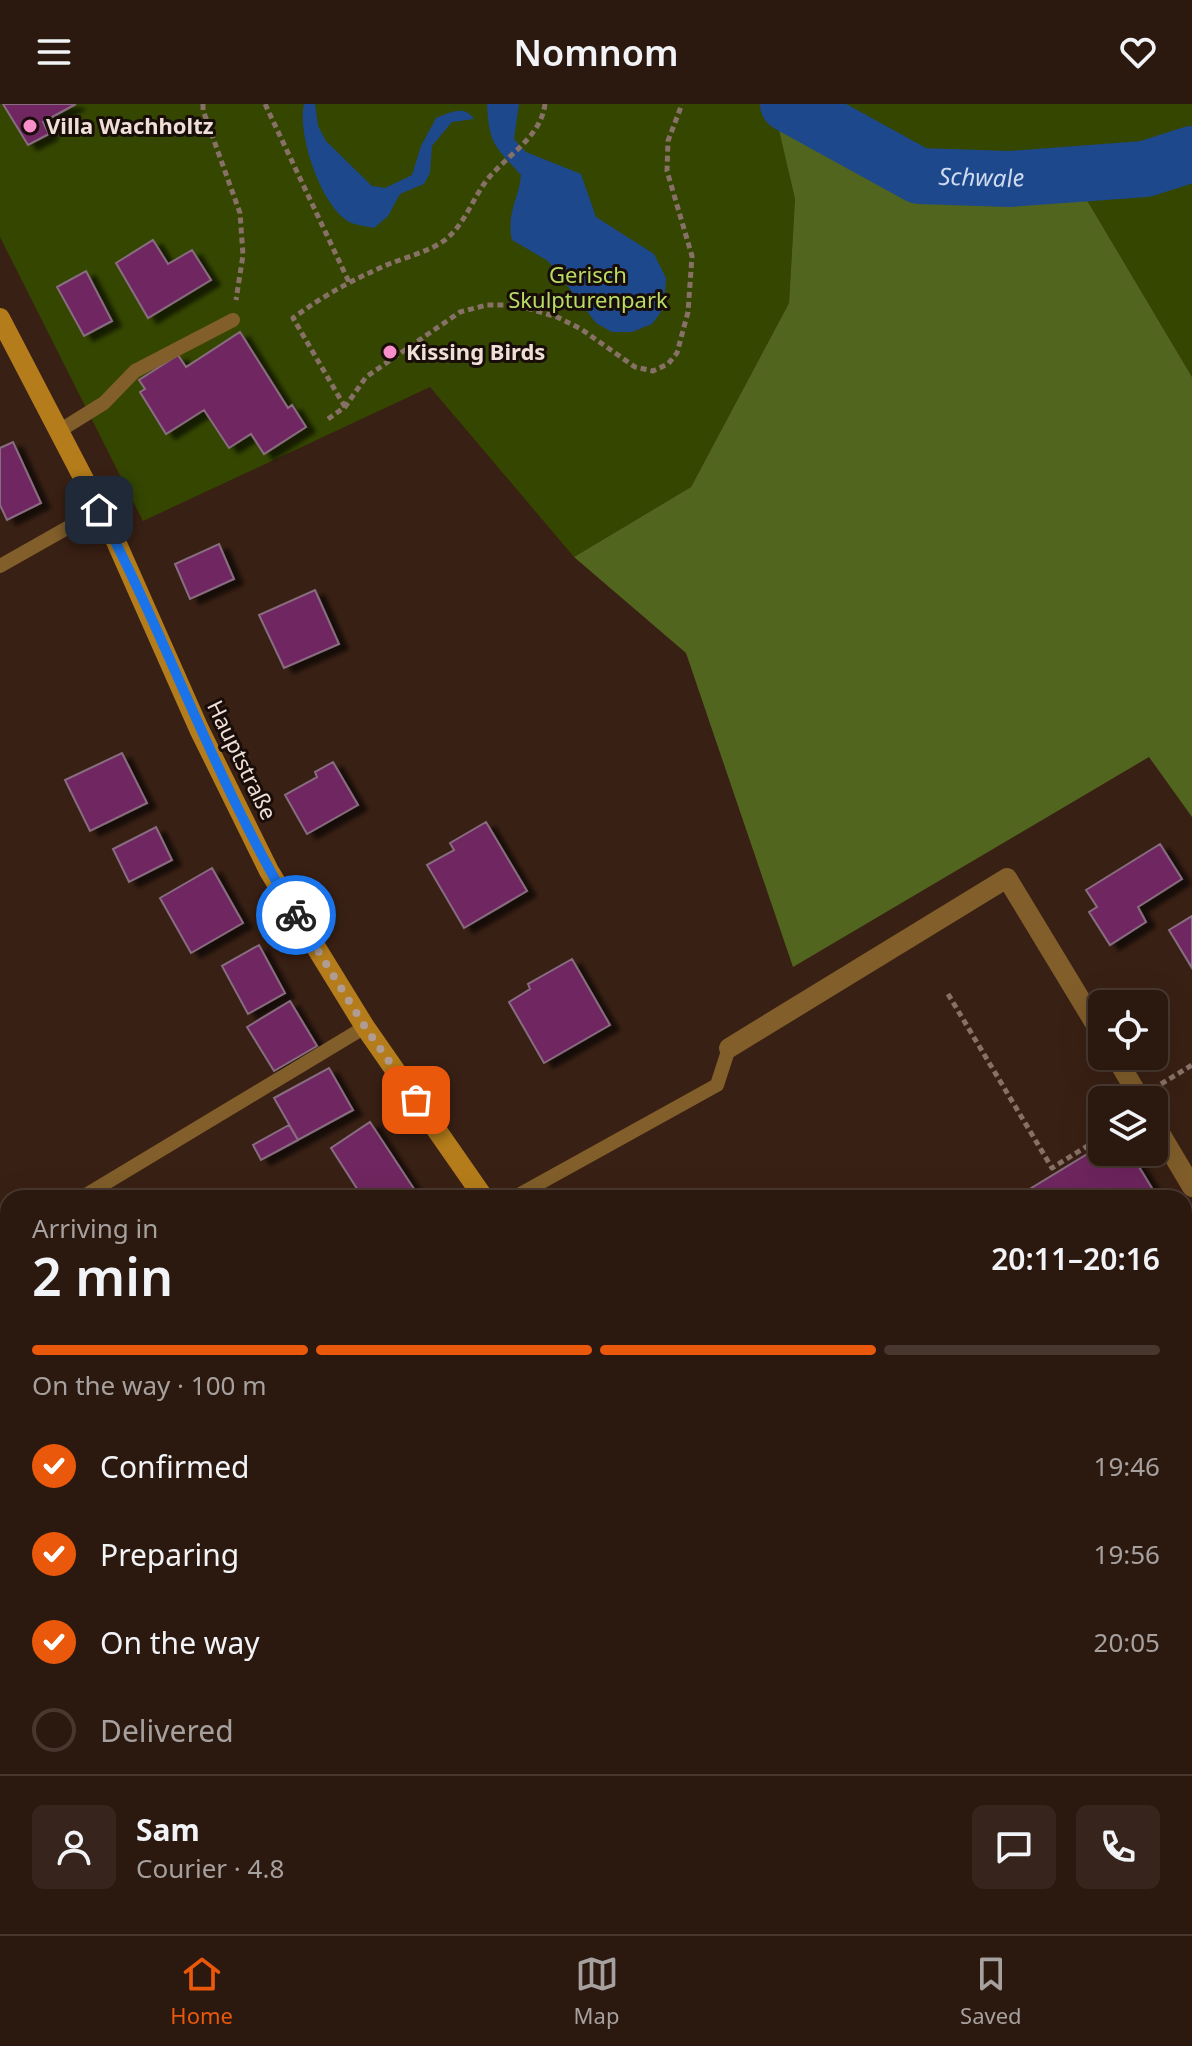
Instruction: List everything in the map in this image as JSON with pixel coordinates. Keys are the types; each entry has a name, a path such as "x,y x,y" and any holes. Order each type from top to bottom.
{"street":[{"name":"Hauptstraße","path":"0,318 99,510 199,729 269,871 365,1027 478,1190"},
{"path":"729,1048 1007,878 1088,1012"},
{"path":"1168,1147 1192,1187"}],"lane":[{"path":"59,431 104,403 135,371 233,320"},
{"path":"0,566 99,510"},
{"path":"94,1190 365,1027"},
{"path":"527,1190 717,1085 729,1048"}],"path":[{"path":"203,104 240,213 243,255 233,320"},
{"path":"265,104 349,282"},
{"path":"345,407 293,318 325,294 444,241 459,227 482,183 527,140 543,120 545,104"},
{"path":"328,419 345,407 366,377 460,312 487,305 516,305 557,317 581,329 635,367 653,371 668,364 677,353 688,312 692,256 667,171 668,141 682,104"},
{"path":"948,994 1054,1170 1088,1147"},
{"path":"1159,1086 1192,1065"}],"green space":[{"name":"Gerisch Skulpturenpark","path":"0,104 1192,104 1192,377 1075,180 915,181 775,109 795,199 789,303 691,487 574,557 430,387 143,521 0,237"},
{"path":"774,108 915,181 1075,180 1192,377 1192,817 1149,757 793,967 686,653 574,557 691,487 789,303 795,199"}],"water":[{"path":"304,104 315,104 318,126 326,141 372,186 385,188 412,175 421,146 436,118 461,111 474,119 452,122 432,146 430,173 424,184 400,194 388,216 374,228 349,222 329,201 308,151 304,133"},
{"path":"487,104 519,104 514,139 526,152 581,174 596,217 654,254 666,278 664,308 652,324 632,332 612,332 596,323 548,261 512,240 512,214 521,175 495,144"}],"building":[{"name":"Villa Wachholtz","path":"3,104 76,104 43,122 49,134 28,145"},
{"path":"153,240 168,264 192,250 211,280 148,318 116,263"},
{"path":"86,271 112,321 84,336 57,287"},
{"path":"240,332 288,408 292,405 306,427 264,454 251,434 229,448 204,410 166,434 140,392 145,389 139,380 178,355 186,367"},
{"path":"13,442 41,503 7,520 0,505 0,448"},
{"path":"219,544 234,579 190,599 175,564"},
{"path":"315,590 339,644 284,668 259,615"},
{"path":"122,753 147,803 90,831 65,780"},
{"path":"333,762 358,805 307,834 285,795 317,777 315,772"},
{"path":"486,822 527,891 464,928 427,865 454,850 450,843"},
{"path":"156,827 172,860 129,882 113,849"},
{"path":"1160,844 1182,879 1138,907 1146,922 1110,945 1089,912 1097,907 1086,890"},
{"path":"212,868 243,923 191,953 160,898"},
{"path":"1192,916 1192,968 1169,930"},
{"path":"259,945 285,993 248,1014 222,966"},
{"path":"572,959 610,1025 544,1063 509,1002 530,989 528,984"},
{"path":"290,1001 317,1046 274,1071 247,1027"},
{"path":"329,1068 353,1110 298,1140 274,1098"},
{"path":"370,1122 415,1190 358,1190 331,1148"},
{"path":"289,1125 298,1140 261,1160 253,1145"},
{"path":"1088,1154 1088,1166 1139,1166 1153,1190 1028,1190"}],"waterway":[{"name":"Schwale","path":"788,104 919,176 1009,179 1145,169 1192,154"}],"way so far":[{"path":"296,915 365,1027 416,1100"}],"place":[{"name":"Villa Wachholtz","path":"30,126"},
{"name":"Kissing Birds","path":"390,352"}],"route":[{"path":"99,510 114,537 199,729 269,871 296,915"}]}
